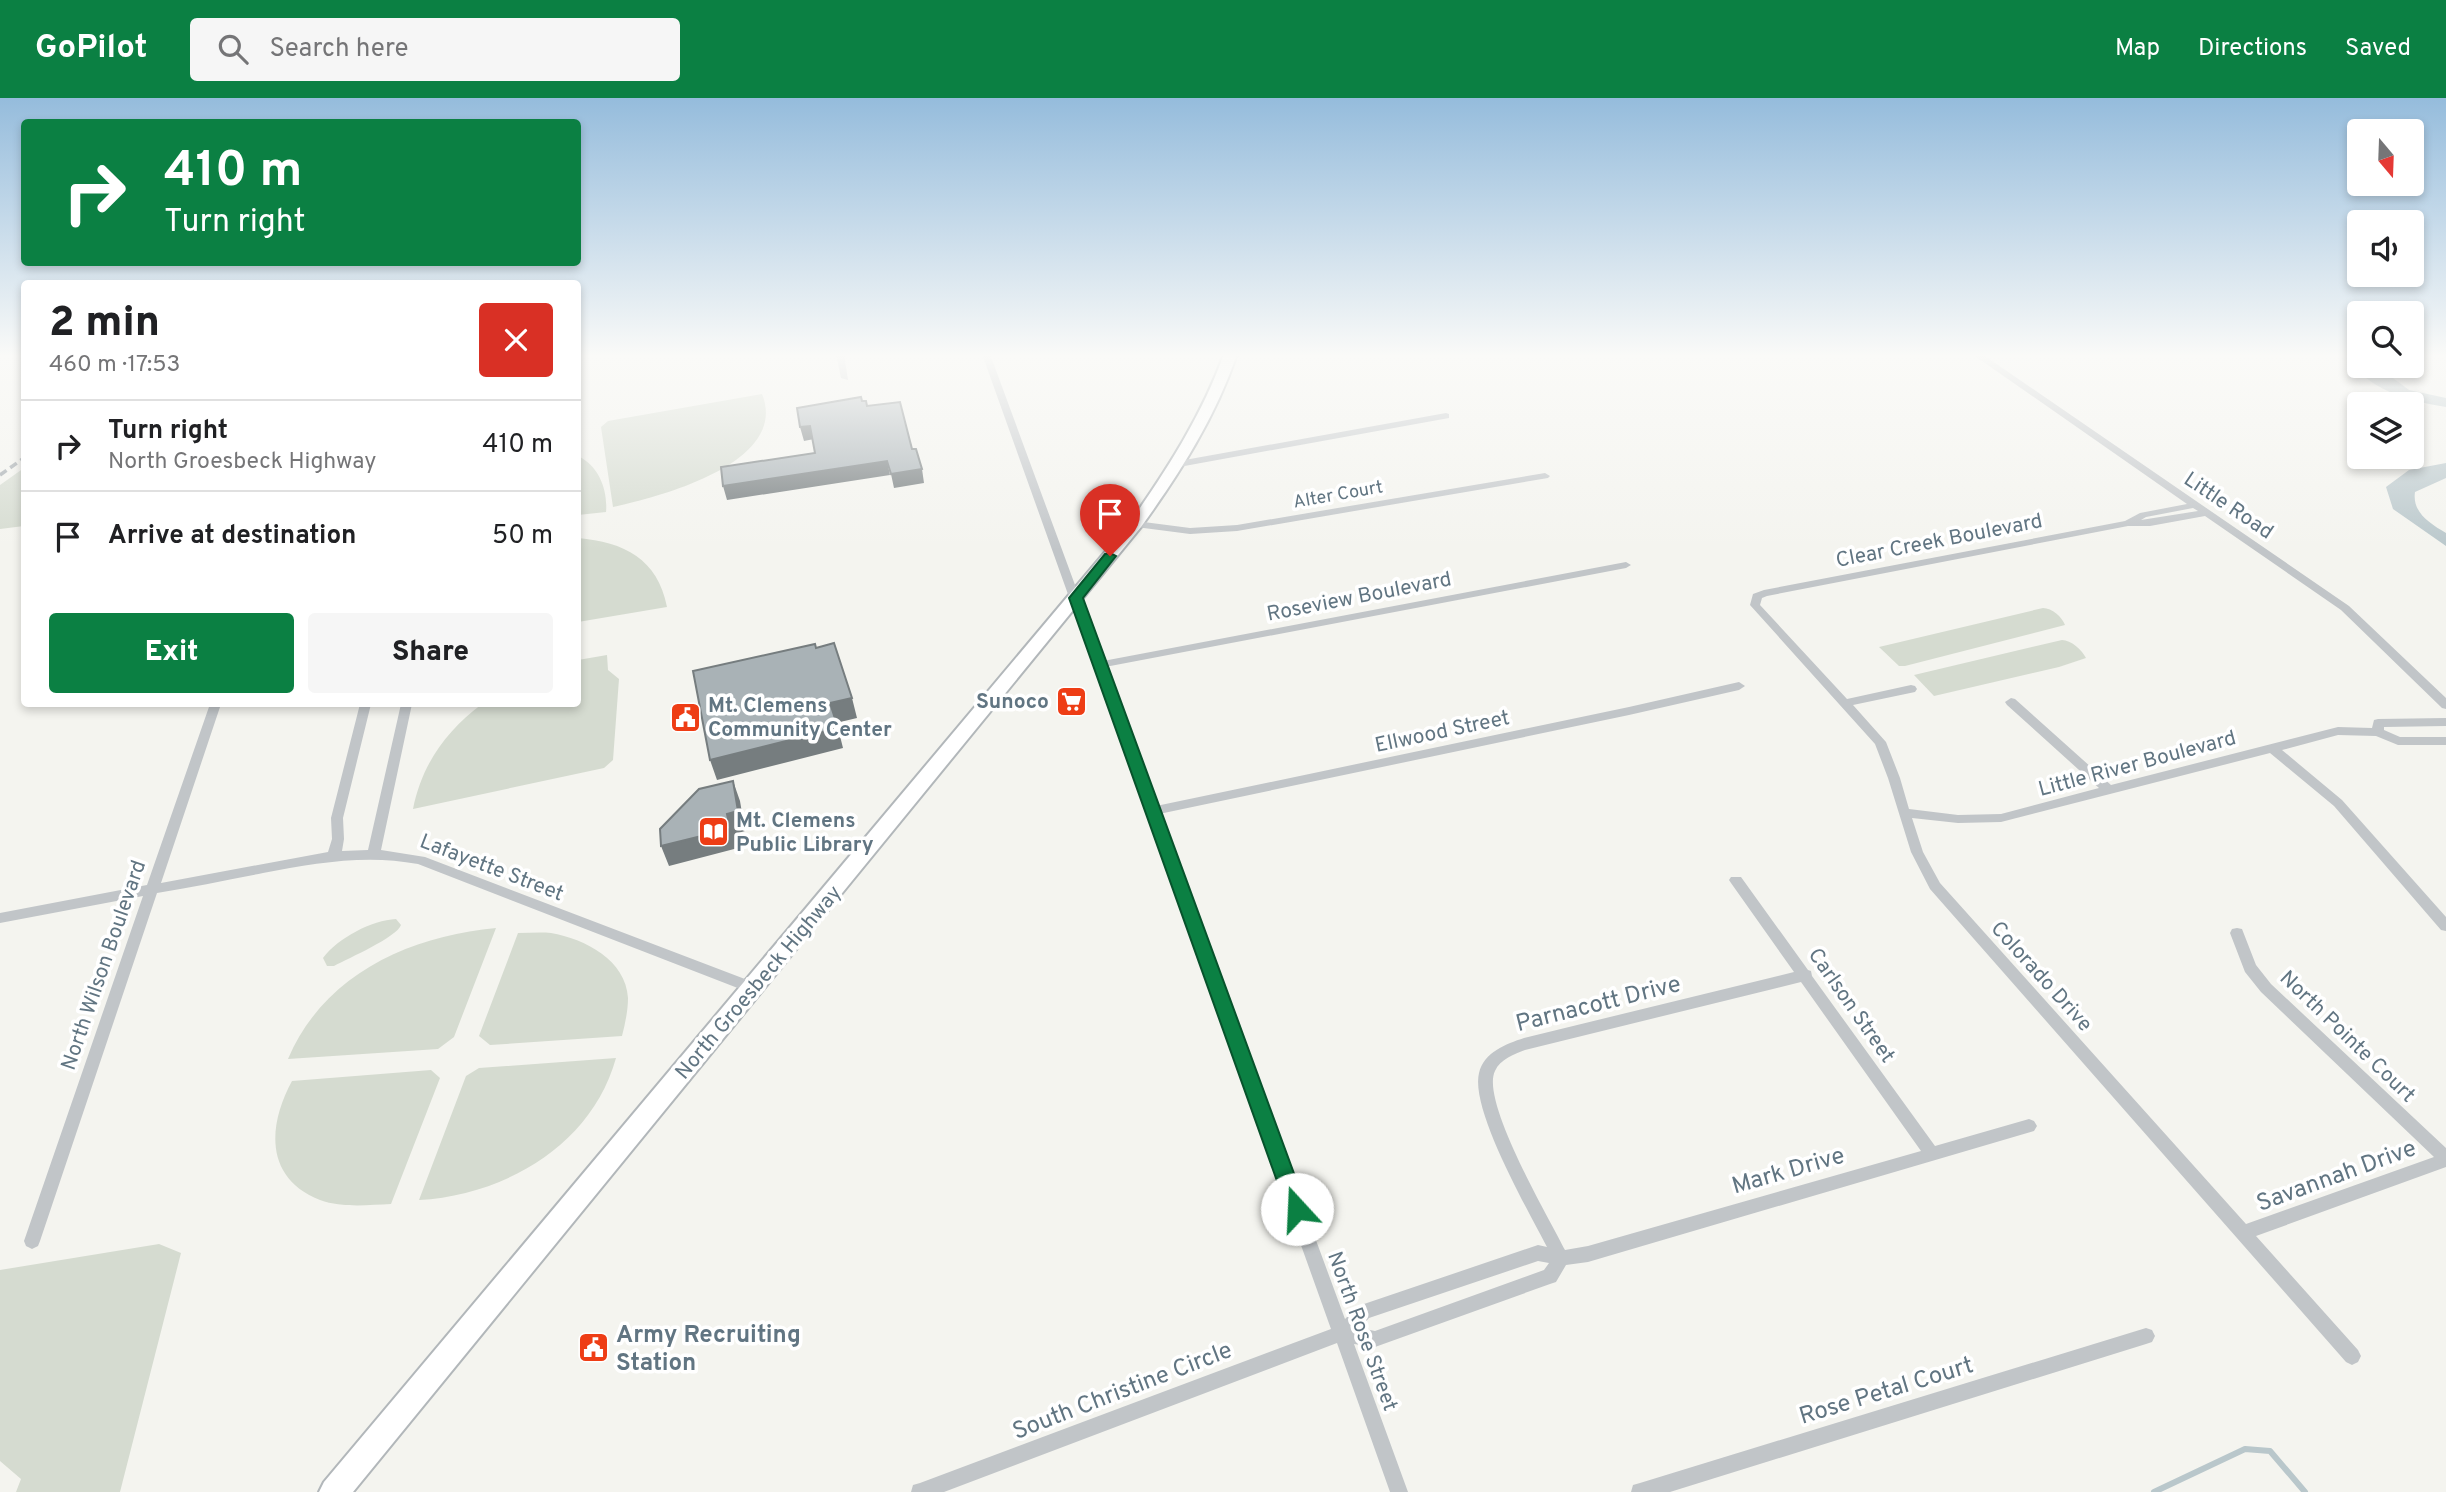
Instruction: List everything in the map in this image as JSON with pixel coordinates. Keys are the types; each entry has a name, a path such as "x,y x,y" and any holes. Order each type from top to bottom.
{"main road":[{"name":"North Groesbeck Highway","path":"334,1492 1136,524 1179,464 1202,419"}],"street":[{"name":"North Rose Street","path":"1010,419 1399,1492"},
{"path":"1179,464 1429,419"},
{"name":"Little Road","path":"2069,419 2345,608 2446,705"},
{"name":"Alter Court","path":"1136,524 1190,531 1237,528 1545,476"},
{"name":"Clear Creek Boulevard","path":"2128,523 2138,517 2194,505"},
{"path":"2162,512 2173,519"},
{"name":"Clear Creek Boulevard","path":"1757,596 2128,523 2150,523 2206,513"},
{"name":"Roseview Boulevard","path":"1099,665 1626,565"},
{"name":"Colorado Drive","path":"1757,596 1754,601 1757,609 1880,742 1890,765 1921,865 1943,896 2352,1356"},
{"name":"Ellwood Street","path":"1151,811 1740,686"},
{"path":"1845,703 1911,689"},
{"path":"2011,702 2109,790"},
{"name":"North Wilson Boulevard","path":"32,1241 214,707"},
{"path":"334,856 338,839 337,818 364,707"},
{"path":"374,853 406,707"},
{"path":"2410,722 2429,741"},
{"name":"Little River Boulevard","path":"2378,732 2378,723 2446,722"},
{"name":"Little River Boulevard","path":"1904,813 1958,819 2001,818 2339,731 2378,732 2398,741 2446,741"},
{"path":"2272,748 2338,803 2446,926"},
{"name":"Lafayette Street","path":"0,918 334,856 374,853 420,860 753,988"},
{"name":"Carlson Street","path":"1736,880 1932,1154"},
{"name":"North Pointe Court","path":"2237,933 2250,968 2266,988 2446,1159"},
{"name":"Parnacott Drive","path":"1561,1258 1488,1104 1486,1074 1492,1062 1500,1055 1524,1044 1806,975"},
{"name":"Mark Drive","path":"1342,1333 1364,1312 1538,1253 1561,1258 1588,1254 2029,1126"},
{"name":"Savannah Drive","path":"2242,1233 2446,1159"},
{"path":"1342,1333 1375,1339 1550,1276 1561,1258"},
{"name":"South Christine Circle","path":"920,1492 1342,1333"},
{"name":"Rose Petal Court","path":"1640,1492 2146,1336"}],"shaded area":[{"path":"766,419 757,439 739,457 715,473 660,495 613,507 601,427 608,421"},
{"path":"581,458 592,466 601,480 606,512 581,515"},
{"path":"2446,463 2446,478 2415,492 2415,499 2423,516 2446,533 2446,546 2393,509 2386,487 2409,470"},
{"path":"21,470 21,526 0,529 0,485"},
{"path":"581,538 610,544 636,556 656,577 667,607 581,621"},
{"path":"2043,608 2056,614 2065,625 1905,666 1899,666 1879,647"},
{"path":"2062,640 2076,646 2086,658 2059,667 1934,696 1914,675"},
{"path":"607,655 608,670 619,679 613,760 604,768 413,809 423,777 437,750 457,725 478,707 581,707 581,659"},
{"path":"396,919 401,925 391,935 334,966 327,966 323,958 346,937 377,923"},
{"path":"496,928 454,1037 438,1049 288,1059 304,1029 324,1004 347,982 373,965 432,940"},
{"path":"518,933 547,933 577,940 612,962 626,985 628,998 622,1036 490,1045 479,1036"},
{"path":"616,1058 604,1089 587,1116 566,1140 541,1160 513,1176 483,1188 419,1200 466,1076 479,1068"},
{"path":"431,1070 440,1078 391,1204 328,1203 302,1190 289,1178 280,1164 276,1149 276,1132 278,1115 292,1081"},
{"path":"159,1244 181,1253 120,1492 16,1492 21,1479 0,1461 0,1270"}],"building":[{"path":"799,419 904,419 912,449 916,449 922,469 891,474 887,461 723,486 721,467 815,453 810,426 800,427"},
{"path":"834,643 852,698 830,703 838,728 710,760 693,671 815,644 816,648"},
{"path":"733,781 738,811 727,814 730,829 661,846 660,829 699,789"}],"waterway":[{"path":"2154,1492 2245,1449 2270,1451 2305,1492"}],"railway":[{"path":"0,475 21,460"}],"place":[{"name":"Sunoco","path":"1072,701"},
{"name":"Mt. Clemens Community Center","path":"685,717"},
{"name":"Mt. Clemens Public Library","path":"713,832"},
{"name":"Army Recruiting Station","path":"593,1348"}],"route":[{"path":"1110,556 1076,598 1297,1209"}]}
